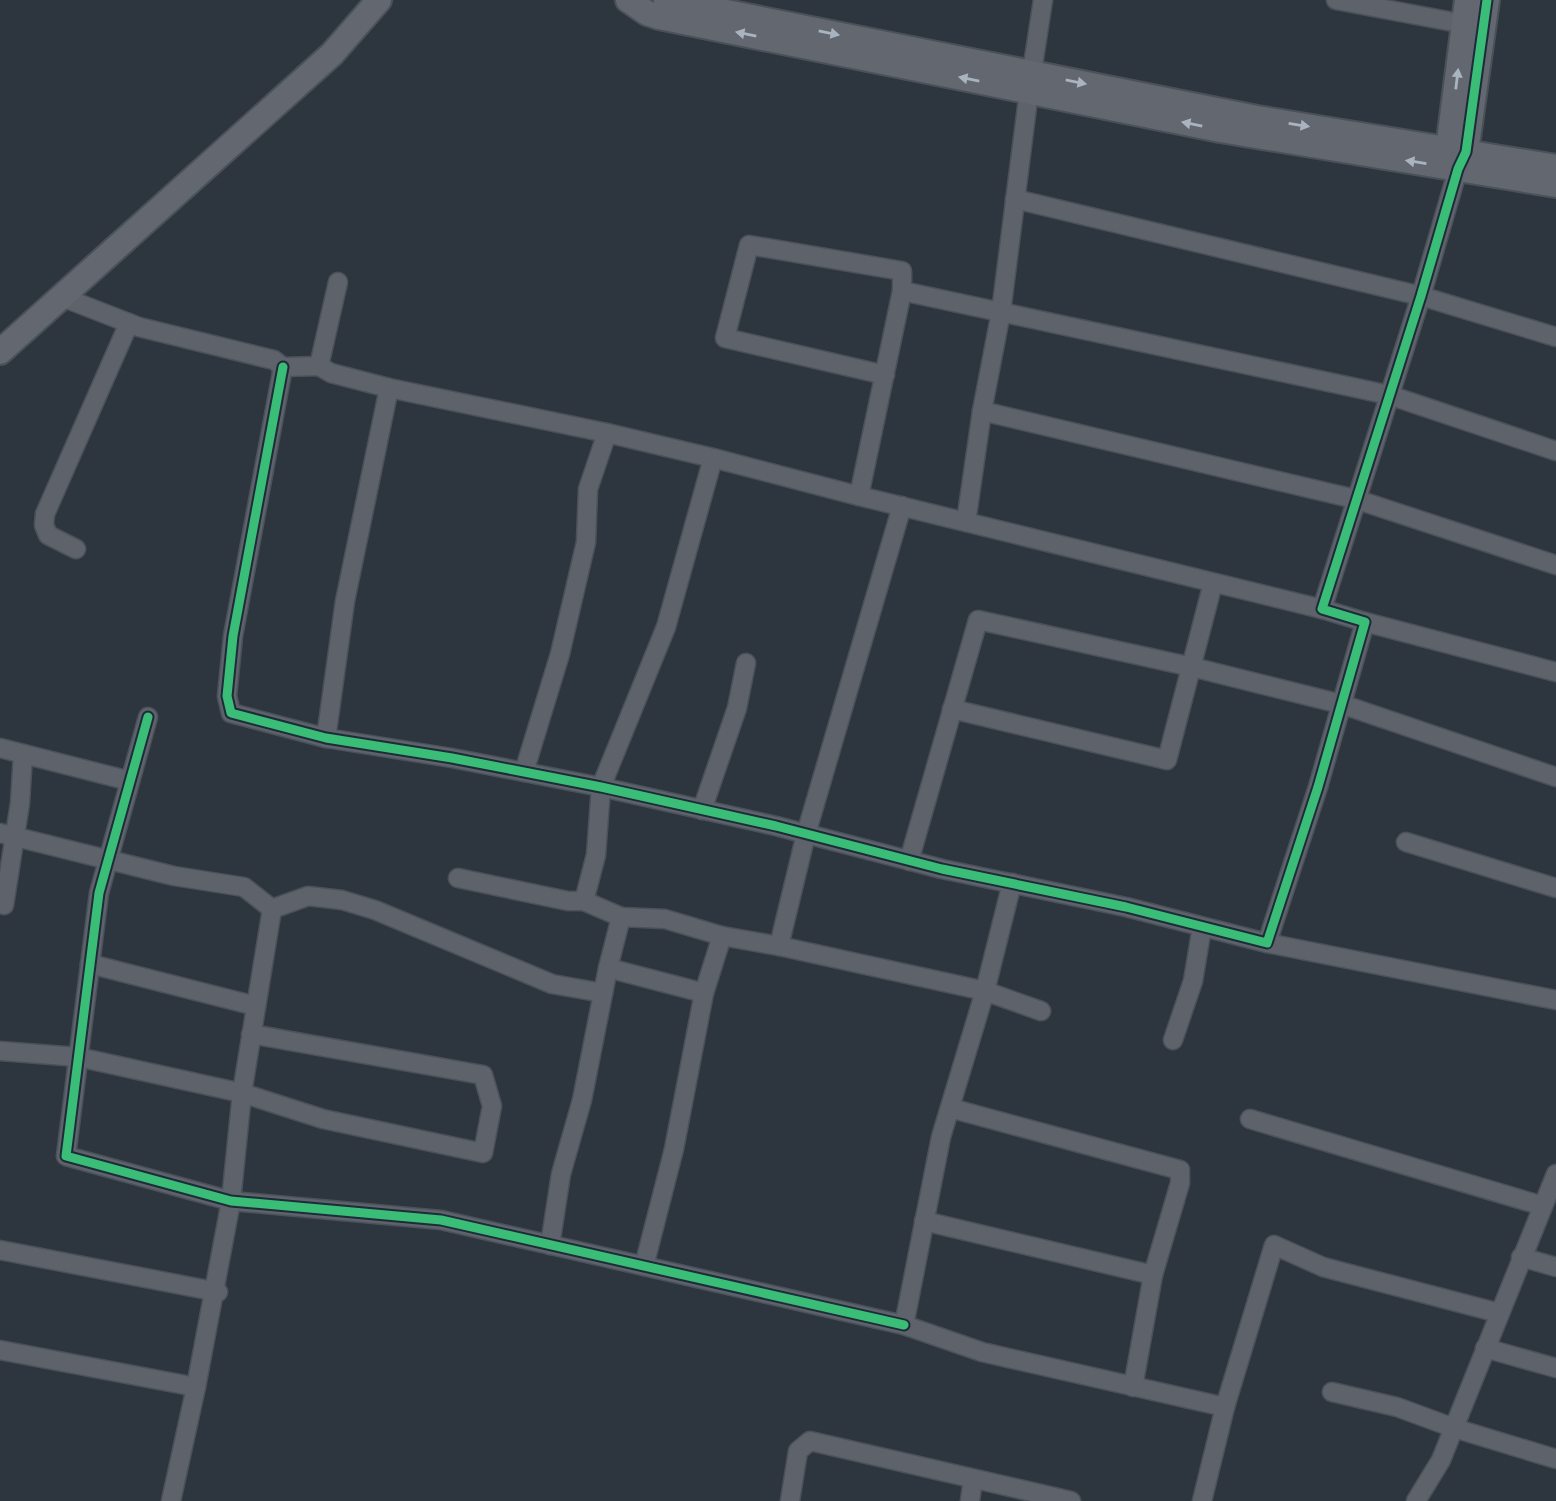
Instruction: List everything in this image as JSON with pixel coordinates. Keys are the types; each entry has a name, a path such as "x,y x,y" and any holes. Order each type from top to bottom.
{"street":[{"path":"0,352 332,54 379,0"},
{"path":"966,522 982,411 1002,312 1030,82 1043,0"},
{"path":"1336,0 1465,12 1457,157"},
{"path":"1322,609 1421,296 1457,157 1487,0"},
{"path":"642,2 1030,82 1220,130 1556,167"},
{"path":"1457,157 1556,185"},
{"path":"1016,199 1421,296 1556,337"},
{"path":"859,496 885,374 902,291 902,271 749,245 725,338 885,374"},
{"path":"319,366 338,282"},
{"path":"902,291 1389,395 1556,451"},
{"path":"62,297 129,323 274,360 284,367 319,366 331,373 389,388 713,458 1322,609 1556,672"},
{"path":"76,549 48,535 44,525 45,514 129,323"},
{"path":"284,367 233,636 227,695 231,713 326,738 601,787 909,860 1126,907 1267,943 1556,1000"},
{"path":"326,738 345,601 389,388"},
{"path":"982,411 1355,499 1556,565"},
{"path":"524,772 560,654 586,542 588,489 607,433"},
{"path":"584,901 596,855 601,787 666,627 713,458"},
{"path":"779,946 806,834 902,506"},
{"path":"952,709 1167,760 1213,583"},
{"path":"909,860 978,620 1192,667 1341,705 1556,777"},
{"path":"1267,943 1318,788 1365,622"},
{"path":"702,810 737,708 746,663"},
{"path":"148,717 99,893 66,1156 231,1201 441,1220 904,1325 982,1352 1225,1407"},
{"path":"0,748 130,781"},
{"path":"4,905 7,835 20,803 23,754"},
{"path":"7,835 174,876 244,887 272,909"},
{"path":"1406,842 1556,888"},
{"path":"458,878 568,901 584,901 621,916 666,919 722,936 985,991 1041,1011"},
{"path":"904,1325 941,1137 985,991 1012,883"},
{"path":"272,909 308,896 342,900 375,910 552,984 603,993"},
{"path":"172,1501 216,1292 231,1201 242,1093 272,909"},
{"path":"550,1245 561,1174 582,1100 621,916"},
{"path":"1172,1040 1193,981 1202,927"},
{"path":"644,1266 674,1149 704,993 722,936"},
{"path":"90,964 256,1006"},
{"path":"608,968 704,993"},
{"path":"0,1051 78,1057 242,1093 323,1119 483,1153 492,1106 483,1075 251,1034"},
{"path":"950,1108 1180,1170 1180,1183 1153,1275 1133,1387"},
{"path":"1250,1119 1543,1206"},
{"path":"1416,1501 1441,1460 1556,1174"},
{"path":"924,1222 1153,1275"},
{"path":"1202,1501 1225,1407 1274,1245 1323,1267 1499,1313"},
{"path":"0,1250 216,1292"},
{"path":"1521,1257 1556,1267"},
{"path":"1485,1348 1556,1368"},
{"path":"0,1350 196,1387"},
{"path":"1332,1392 1397,1407 1454,1428 1556,1459"},
{"path":"790,1501 798,1451 810,1441 1071,1501"},
{"path":"970,1501 973,1479"}],"cycle path":[{"path":"283,367 233,636 227,696 231,713 326,738 452,758 601,787 776,826 942,869 1126,907 1267,943 1318,787 1365,622 1322,609 1421,296 1458,169 1466,152 1487,0"},
{"path":"148,717 99,893 66,1156 231,1201 441,1220 904,1325"}]}
